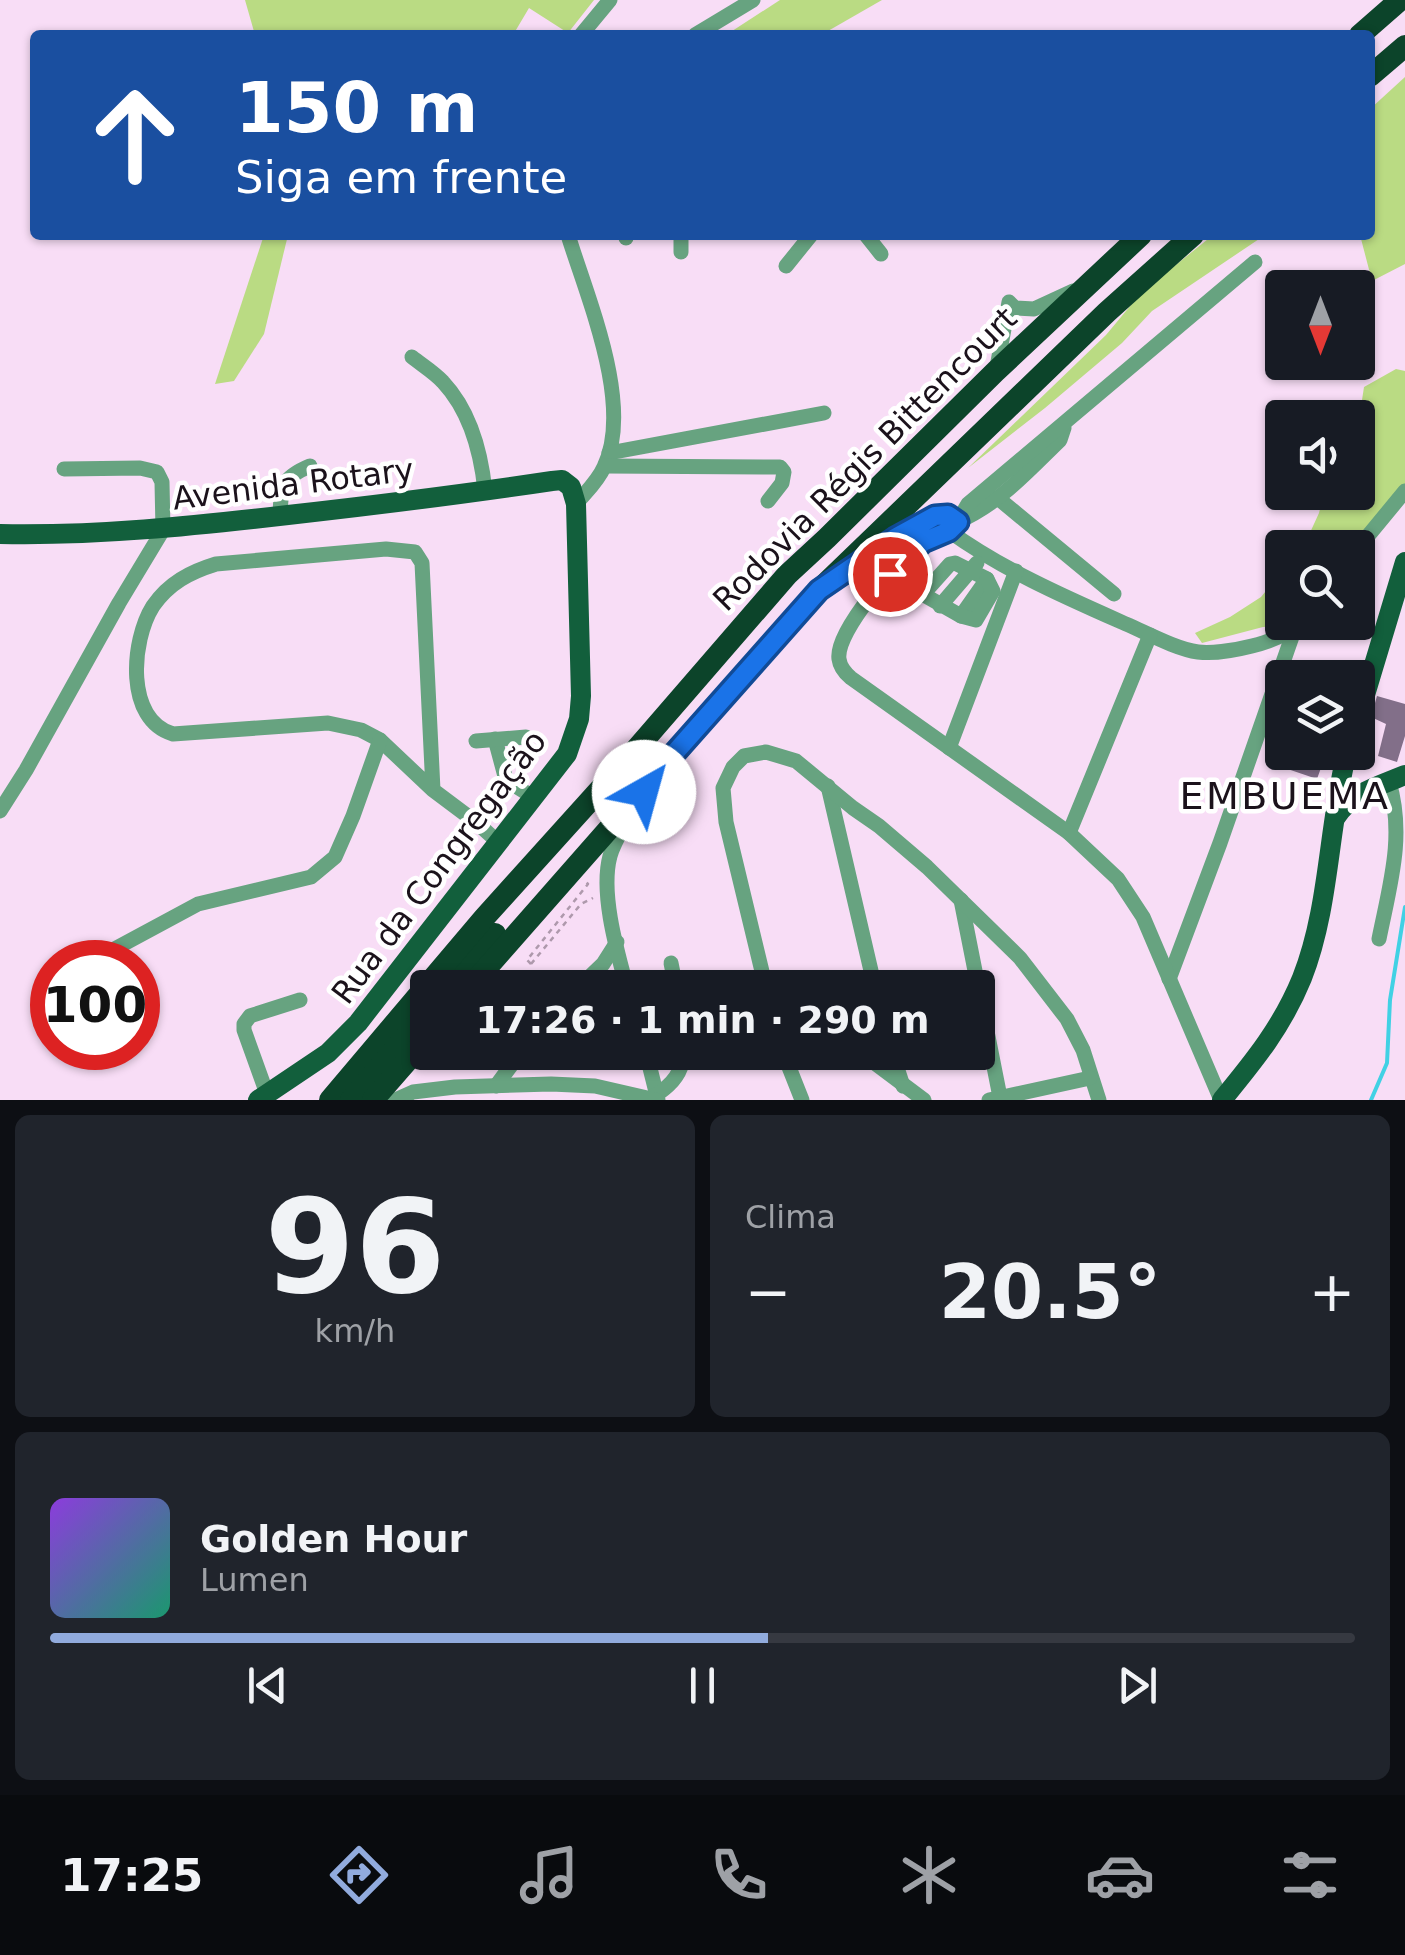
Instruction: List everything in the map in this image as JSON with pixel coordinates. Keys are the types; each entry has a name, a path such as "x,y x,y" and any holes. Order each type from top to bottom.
{"highway":[{"path":"1366,30 1400,0"},
{"path":"1375,72 1405,46"},
{"name":"Rodovia Régis Bittencourt","path":"330,1100 484,918 788,575 1137,240"},
{"name":"Rodovia Régis Bittencourt","path":"486,970 819,590 1092,326 1187,240"},
{"path":"819,590 935,516 948,515 953,526"},
{"path":"464,970 638,778 726,694"},
{"path":"495,970 535,930 633,809 656,774"},
{"path":"351,1100 410,1032"},
{"path":"373,1100 410,1060"}],"main road":[{"name":"Avenida Rotary","path":"0,534 163,530 562,480 571,487 576,504"},
{"name":"Rua da Congregação","path":"263,1097 328,1054 358,1024 567,754 579,719 581,696 576,504"},
{"path":"1375,662 1405,562"},
{"path":"1221,1100 1266,1047 1302,976 1320,910 1344,770"},
{"path":"1351,770 1356,778 1391,781"},
{"path":"1335,818 1348,800 1391,781"}],"street":[{"path":"585,30 610,0"},
{"path":"703,30 753,0"},
{"path":"570,240 604,350 613,390 614,420 607,459 598,479 576,504"},
{"path":"786,266 807,240"},
{"path":"870,240 881,254"},
{"path":"953,526 968,504 1255,262"},
{"path":"996,371 1010,302 1015,308 1034,308 1086,286"},
{"path":"412,357 444,383 469,420 482,457 485,491"},
{"path":"607,459 824,412"},
{"path":"1063,424 1060,440 999,498 923,542 890,574 845,634 838,658 851,678 1068,833 1118,879 1144,917 1221,1100"},
{"path":"607,459 780,467 784,472 782,483 768,500"},
{"path":"280,516 286,480 310,466"},
{"path":"0,811 163,530 162,482 157,472 140,468 64,469"},
{"path":"1373,530 1405,491"},
{"path":"999,498 1114,594"},
{"path":"953,526 984,554 1059,594 1196,652 1230,652 1267,640"},
{"path":"433,790 422,564 415,552 386,548 216,564 193,571 171,585 152,607 136,659 141,706 160,730 173,734 328,722 361,730 380,740 433,790 498,842"},
{"path":"972,570 993,586 976,620 940,606 984,554"},
{"path":"949,748 1016,571"},
{"path":"1068,833 1150,635"},
{"path":"1169,980 1292,640"},
{"path":"476,741 526,737"},
{"path":"131,940 198,904 311,877 335,857 380,740"},
{"path":"496,740 506,780 533,797"},
{"path":"762,970 726,822 723,788 733,766 744,756 766,752 796,761 828,786 915,857 1020,958 1067,1019 1083,1050 1100,1100"},
{"path":"1379,939 1400,838 1391,781"},
{"path":"828,786 870,970"},
{"path":"623,970 608,892 610,854 633,809"},
{"path":"961,900 994,1098 1090,1078"},
{"path":"597,970 616,942"},
{"path":"671,962 673,970"},
{"path":"602,970 603,964"},
{"path":"263,1097 244,1024 250,1016 300,1000"},
{"path":"496,1086 508,1070"},
{"path":"650,1070 657,1098"},
{"path":"657,1098 681,1070"},
{"path":"791,1070 802,1100"},
{"path":"883,1070 924,1100"},
{"path":"898,1070 903,1086"},
{"path":"394,1100 413,1092 454,1087 550,1084 595,1086 657,1098"},
{"path":"582,1100 595,1086"},
{"path":"454,1087 471,1100"}],"path":[{"path":"532,964 581,904 608,892"}],"green space":[{"path":"245,0 594,0 570,30 563,30 529,8 516,30 254,30"},
{"path":"780,0 882,0 830,30 734,30"},
{"path":"1405,77 1405,264 1375,279 1375,270 1369,270 1361,240 1375,240 1375,104"},
{"path":"262,240 287,240 264,334 234,381 215,384"},
{"path":"1207,240 1258,240 1152,311 1122,343 968,468 1106,335 1141,293"},
{"path":"1396,369 1405,371 1405,489 1375,536 1375,530 1311,530 1320,510 1375,510 1375,400 1362,400 1364,387"},
{"path":"1265,592 1265,627 1202,643 1195,633 1230,617"}],"building":[{"path":"1377,696 1405,704 1405,736 1397,762 1378,756 1386,724 1375,719"},
{"path":"1291,770 1320,770 1317,779"}],"waterway":[{"path":"1371,1100 1387,1063 1390,1000 1405,907"}],"district":[{"name":"EMBUEMA","path":"1285,796"}],"route":[{"path":"644,792 819,590 935,516 948,515 958,522 949,531 923,542 890,574"}]}
